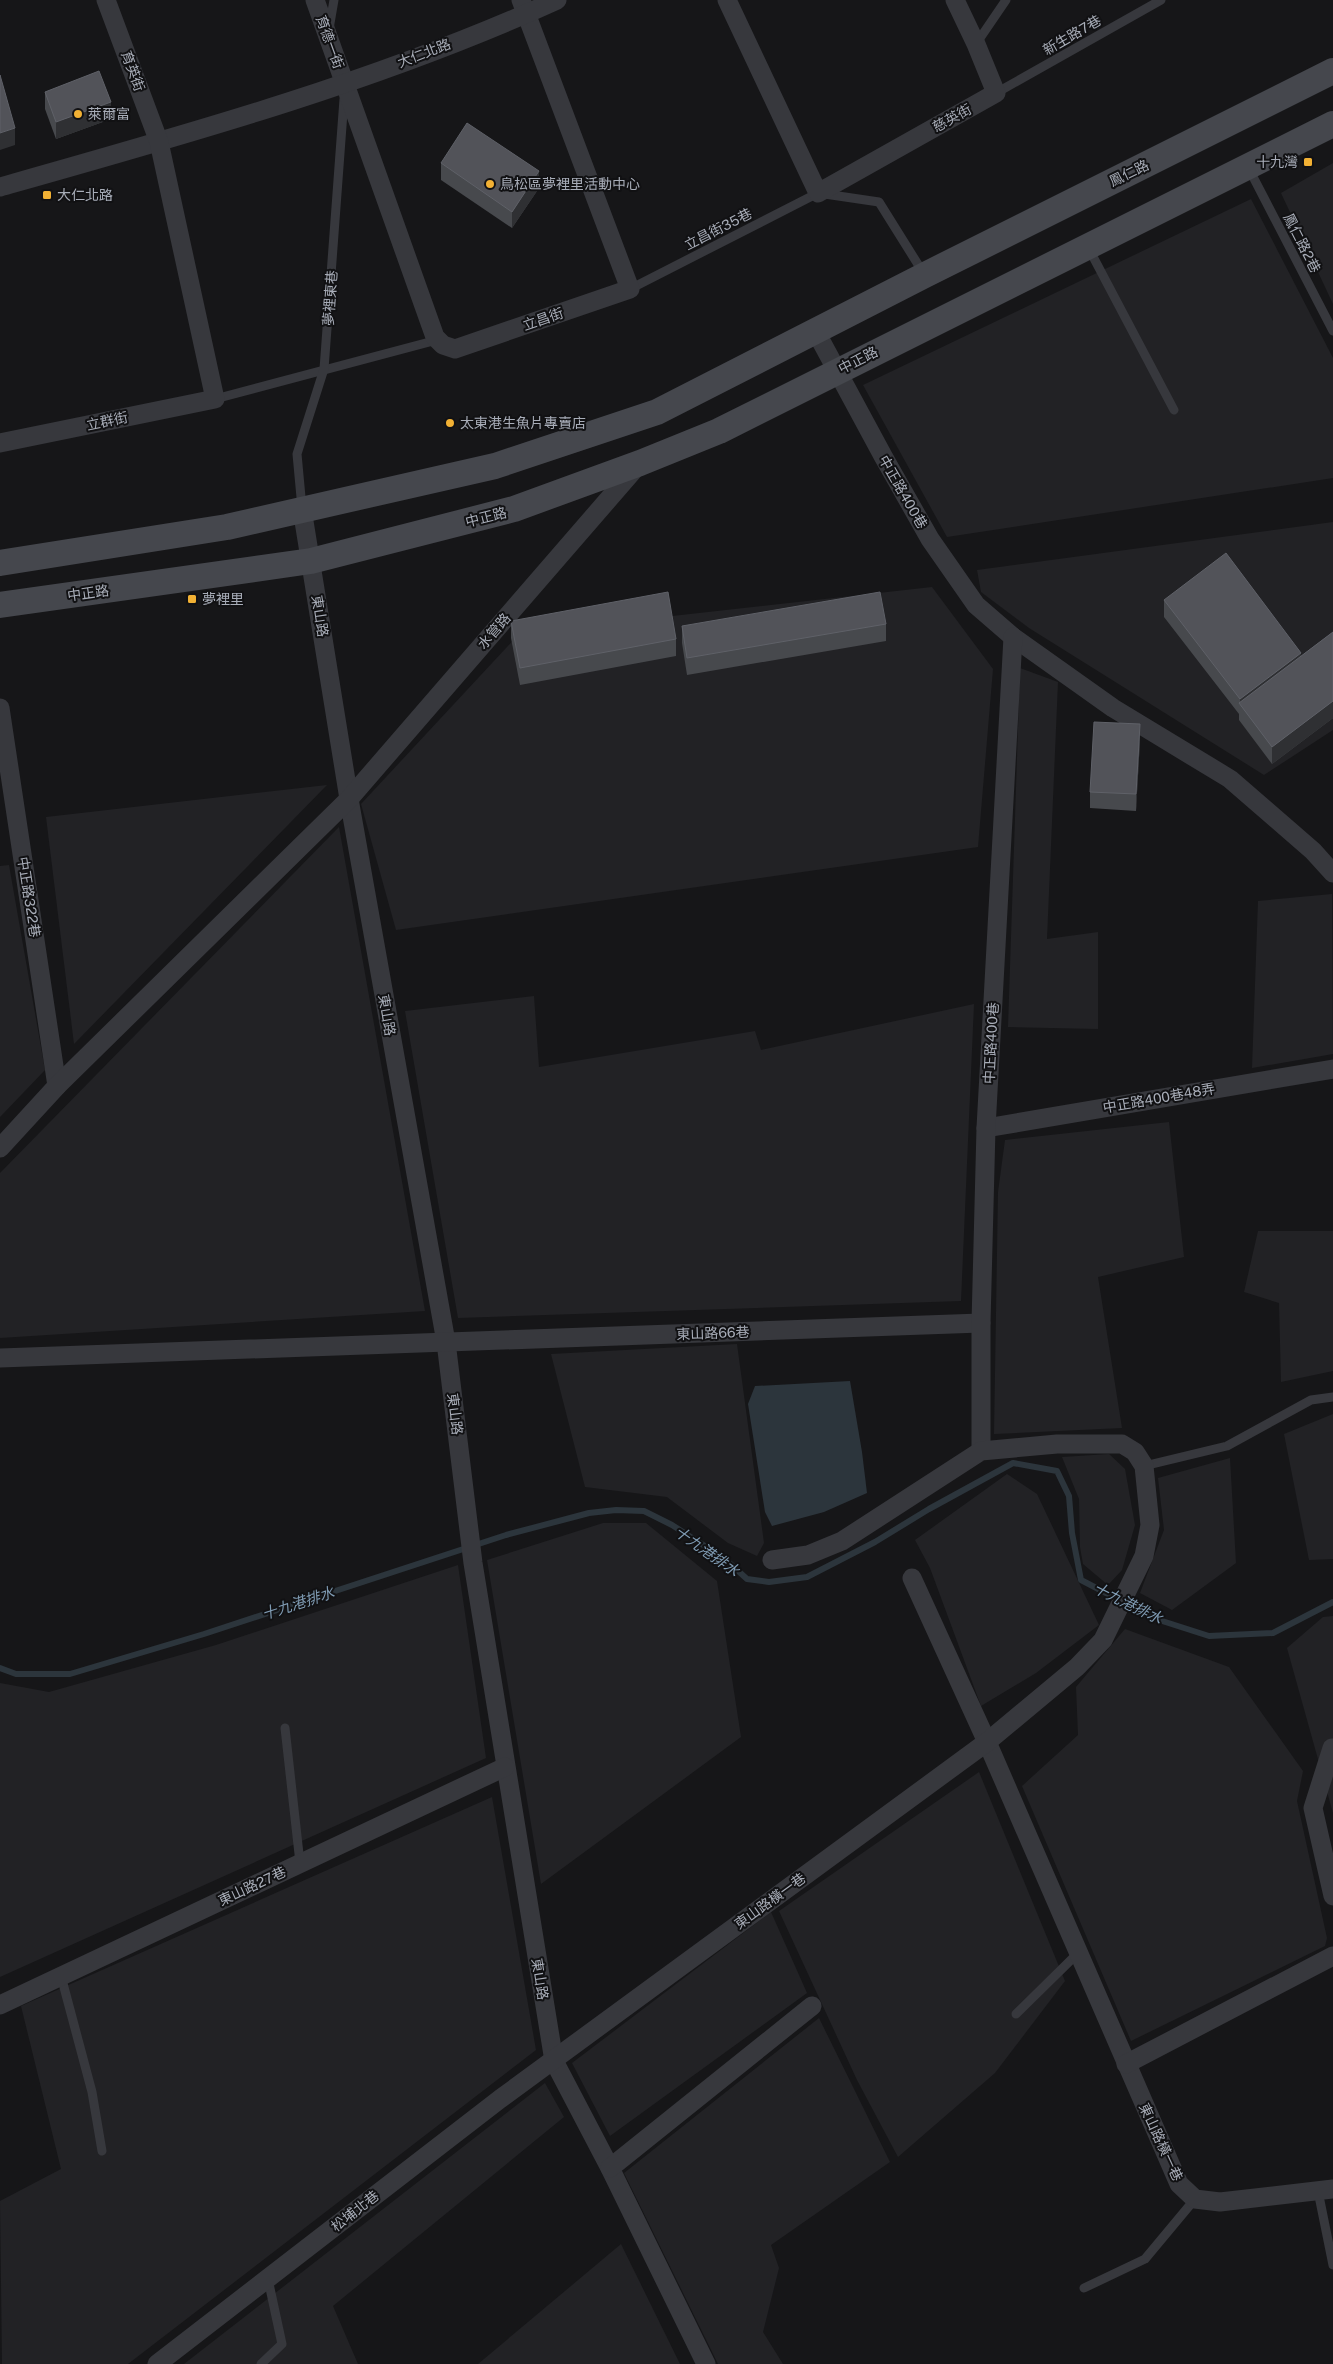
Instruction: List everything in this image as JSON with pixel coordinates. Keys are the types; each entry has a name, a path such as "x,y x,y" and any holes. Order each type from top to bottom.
{"main road":[{"name":"鳳仁路","path":"924,275 1333,71"},
{"path":"1087,246 1333,124"},
{"name":"中正路","path":"0,605 311,562 514,509 640,463 719,431 1087,246"},
{"path":"0,563 227,527 495,466 657,412 924,275"}],"street":[{"name":"育英街","path":"106,0 159,142"},
{"name":"育德一街","path":"315,0 346,83"},
{"name":"大仁北路","path":"0,187 159,142 346,83 524,7 558,0"},
{"path":"727,0 818,193"},
{"path":"955,0 996,93"},
{"path":"524,7 630,289"},
{"path":"346,83 437,340"},
{"name":"慈英街","path":"818,193 996,93"},
{"path":"159,142 215,398"},
{"name":"立昌街","path":"437,340 447,348 459,349 630,289"},
{"name":"中正路400巷","path":"815,330 838,370 882,456 930,539 976,605 1013,636 1113,708 1230,779 1314,851 1333,873"},
{"name":"立群街","path":"0,443 215,398"},
{"name":"水管路","path":"0,1148 57,1086 349,799 640,463"},
{"name":"東山路","path":"302,509 349,799 446,1342 473,1562 554,2061 610,2168 706,2364"},
{"name":"中正路400巷","path":"980,1451 986,1128 1013,636"},
{"name":"中正路322巷","path":"0,708 57,1086"},
{"name":"中正路400巷48弄","path":"986,1128 1333,1069"},
{"name":"東山路66巷","path":"0,1358 981,1323"},
{"path":"772,1560 808,1555 842,1541 980,1451 1057,1444 1122,1444 1135,1452 1144,1466"},
{"name":"東山路橫一巷","path":"554,2061 987,1742 1076,1667 1103,1640 1144,1556 1150,1525 1144,1466"},
{"name":"東山路橫一巷","path":"912,1578 987,1742 1179,2184 1195,2199"},
{"path":"1332,1748 1313,1808 1333,1896"},
{"name":"東山路27巷","path":"0,2004 505,1767"},
{"path":"1126,2064 1333,1956"},
{"path":"610,2168 812,2006"},
{"name":"松埔北巷","path":"157,2364 500,2099 554,2061"},
{"path":"1195,2199 1220,2202 1325,2190"}],"lane":[{"path":"328,38 334,0"},
{"path":"976,44 1006,0"},
{"name":"新生路7巷","path":"996,93 1161,0"},
{"name":"夢裡東巷","path":"302,509 297,454 324,369 346,83"},
{"name":"鳳仁路2巷","path":"1248,167 1332,327"},
{"path":"818,193 878,202 924,275"},
{"name":"立昌街35巷","path":"630,289 818,193"},
{"path":"1087,246 1174,410"},
{"path":"215,398 437,340"},
{"path":"1144,1466 1227,1446 1311,1400 1333,1397"},
{"path":"285,1728 300,1863"},
{"path":"1016,2014 1078,1953"},
{"path":"61,1976 92,2092 102,2151"},
{"path":"1325,2190 1333,2266"},
{"path":"1084,2288 1145,2259 1195,2199"},
{"path":"260,2364 282,2344 268,2278"}],"shaded area":[{"path":"1333,163 1333,304 1281,193"},
{"path":"1251,199 1333,358 1333,478 947,537 863,385"},
{"path":"1333,522 1333,730 1264,775 1029,628 981,592 977,570"},
{"path":"932,587 993,669 978,847 396,930 361,804 520,633"},
{"path":"1020,668 1058,682 1047,939 1098,932 1098,1029 1008,1027"},
{"path":"327,785 74,1044 46,817"},
{"path":"339,827 425,1311 0,1338 0,1173"},
{"path":"9,865 45,1070 0,1117 0,866"},
{"path":"1332,894 1333,1054 1252,1068 1258,901"},
{"path":"534,996 539,1067 755,1031 761,1050 974,1004 961,1301 458,1318 405,1011"},
{"path":"1169,1122 1184,1257 1098,1277 1122,1428 994,1434 998,1192 1005,1140"},
{"path":"1258,1231 1333,1231 1333,1371 1281,1382 1279,1303 1244,1292"},
{"path":"737,1344 764,1543 757,1556 728,1543 667,1497 585,1487 551,1354"},
{"path":"850,1381 867,1493 824,1512 772,1526 765,1512 748,1404 755,1386"},
{"path":"1333,1414 1333,1559 1309,1560 1284,1434"},
{"path":"1109,1454 1125,1469 1135,1525 1122,1570 1108,1585 1083,1564 1080,1547 1079,1499 1062,1457"},
{"path":"1230,1458 1236,1563 1172,1610 1140,1593 1164,1530 1158,1478"},
{"path":"1007,1474 1037,1494 1099,1625 1036,1673 981,1706 930,1568 915,1540"},
{"path":"603,1523 646,1523 717,1581 741,1737 541,1884 487,1560"},
{"path":"458,1565 486,1758 0,1977 0,1683 49,1692 216,1645"},
{"path":"1333,1616 1333,1813 1287,1648 1323,1617"},
{"path":"1125,1629 1229,1667 1303,1771 1297,1801 1327,1938 1325,1946 1131,2041 1022,1786 1078,1735 1076,1687"},
{"path":"979,1772 1065,1981 995,2073 898,2157 857,2080 779,1911"},
{"path":"492,1797 536,2050 128,2364 2,2364 0,2201 61,2169 21,2006"},
{"path":"771,1912 807,1993 610,2136 572,2063"},
{"path":"819,2018 890,2162 771,2245 779,2268 763,2332 783,2364 718,2364 624,2173"},
{"path":"545,2083 564,2117 333,2306 358,2364 184,2364"},
{"path":"621,2244 680,2364 478,2364"}],"building":[{"path":"99,71 111,102 56,122 45,92"},
{"path":"0,75 15,128 0,133"},
{"name":"鳥松區夢裡里活動中心","path":"467,123 539,171 512,212 441,163"},
{"path":"1226,553 1301,653 1240,699 1164,600"},
{"path":"668,592 676,639 520,668 511,621"},
{"path":"880,592 886,624 687,658 682,626"},
{"path":"1333,632 1333,701 1272,747 1239,703"},
{"path":"1094,722 1140,724 1136,794 1090,792"}],"waterway":[{"name":"十九港排水","path":"0,1668 16,1674 70,1674 204,1634 506,1535 589,1513 616,1510 644,1511 672,1525 725,1559 747,1579 769,1582 807,1577 875,1542 929,1509 1013,1463 1057,1471 1069,1496 1072,1533 1081,1580 1156,1619 1209,1636 1273,1633 1333,1602"}],"place":[{"name":"萊爾富","path":"78,114"},
{"name":"十九灣","path":"1308,162"},
{"name":"鳥松區夢裡里活動中心","path":"490,184"},
{"name":"大仁北路","path":"47,195"},
{"name":"太東港生魚片專賣店","path":"450,423"},
{"name":"夢裡里","path":"192,599"}]}
